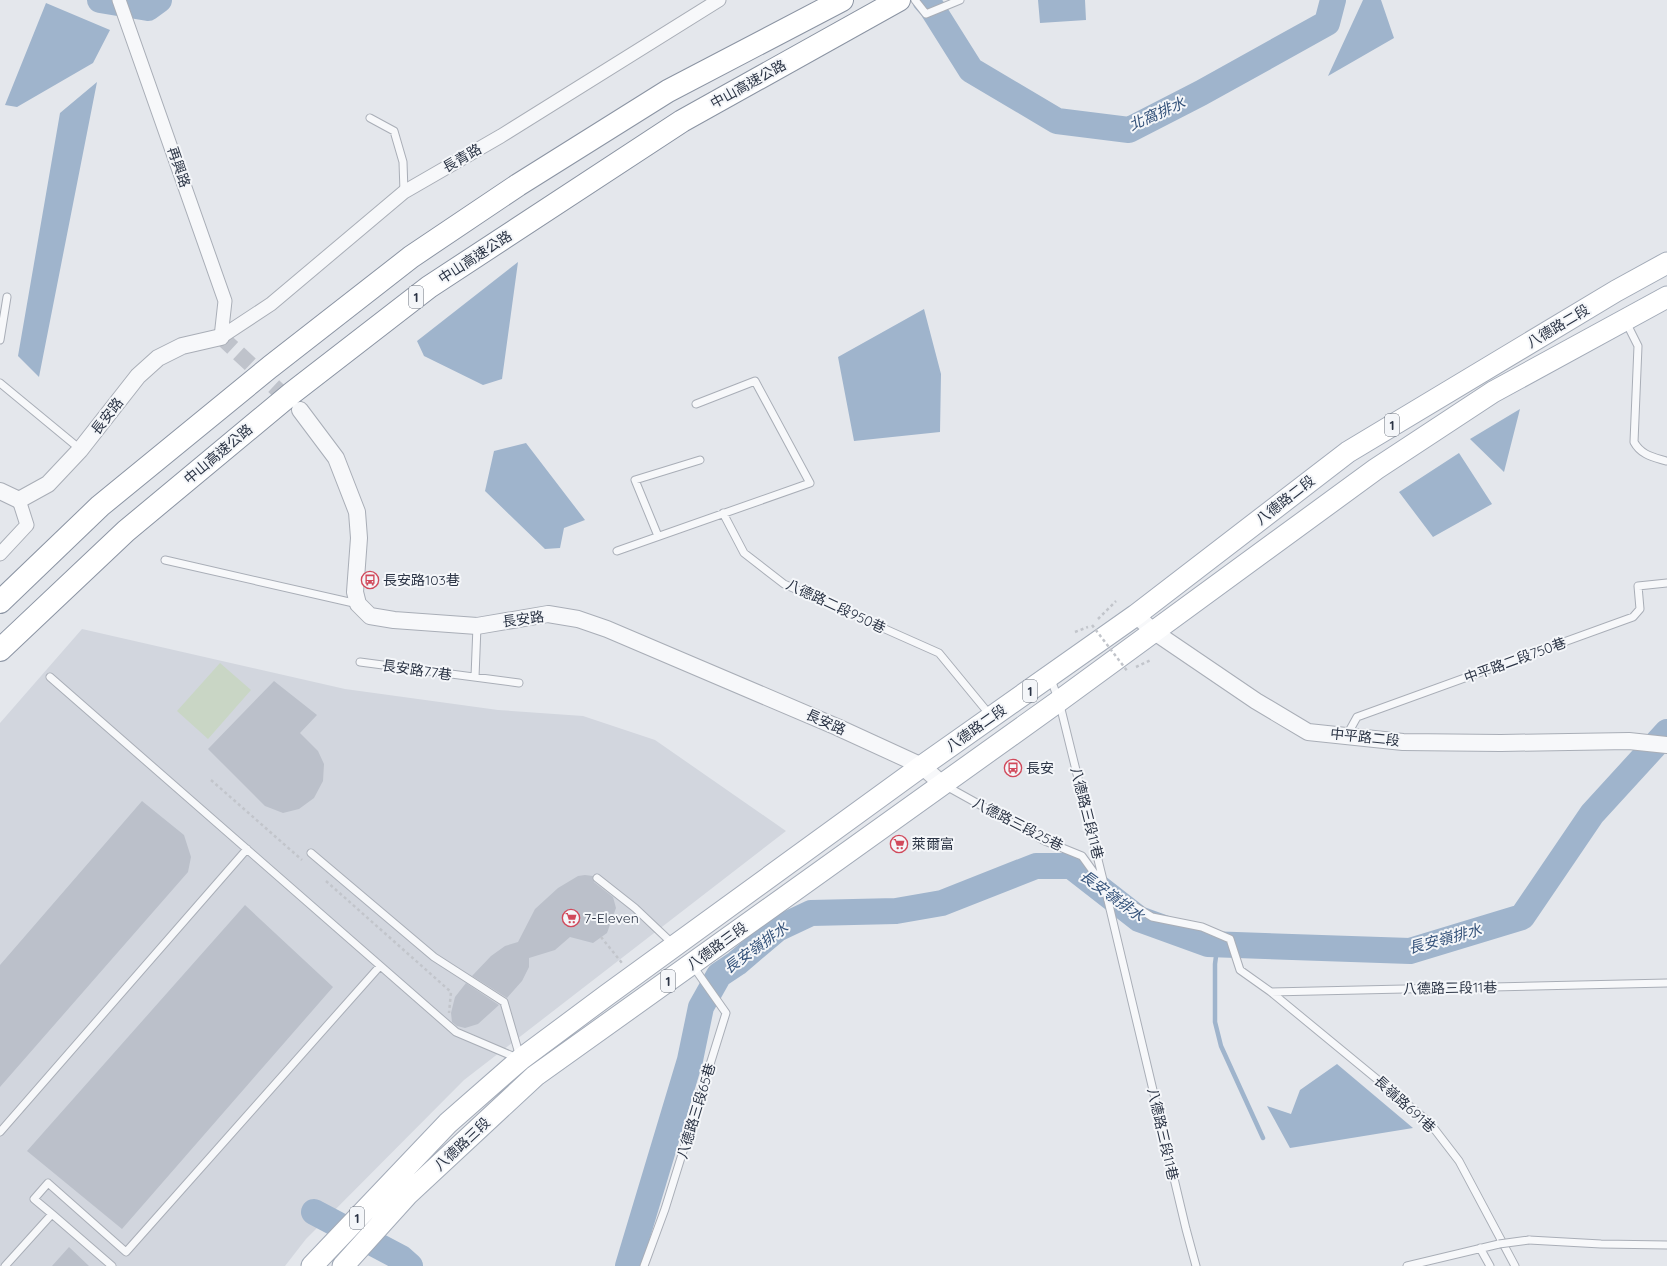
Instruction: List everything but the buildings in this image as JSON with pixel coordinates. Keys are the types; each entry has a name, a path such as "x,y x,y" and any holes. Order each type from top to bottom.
{"highway":[{"path":"0,602 100,506 270,367 410,257 518,185 668,91 842,0"},
{"name":"中山高速公路","path":"0,650 126,531 292,393 429,287 682,121 890,5"}],"main road":[{"name":"八德路二段","path":"922,766 1136,615 1348,452 1616,291 1667,263"},
{"name":"八德路二段","path":"942,784 1059,701 1376,469 1494,392 1667,297"},
{"name":"八德路三段","path":"343,1266 408,1194 528,1068 632,976 922,766"},
{"name":"八德路三段","path":"317,1261 448,1123 528,1068 692,964 942,784"}],"street":[{"name":"再興路","path":"119,0 133,35 225,301 221,337"},
{"name":"長青路","path":"221,337 271,304 404,192 501,136 719,0"},
{"name":"長安路","path":"19,500 48,484 80,450 138,376 158,358 182,346 221,337"},
{"path":"300,410 336,458 357,512 359,538 355,592 358,604"},
{"path":"0,491 19,500 27,525 0,554"},
{"name":"長安路","path":"358,604 370,616 394,620 477,626 548,614 578,619 608,629 837,727 922,766 942,784"},
{"name":"中平路二段","path":"1136,615 1153,631 1256,701 1308,732 1410,742 1501,743 1629,741 1667,745"}],"lane":[{"path":"915,0 926,14 960,0"},
{"path":"370,118 394,131 403,162 404,192"},
{"path":"0,340 7,297"},
{"path":"1625,320 1638,346 1634,442 1638,450 1666,461"},
{"path":"617,551 810,483 755,381 696,404"},
{"path":"0,383 80,450"},
{"path":"658,536 635,480 700,460"},
{"name":"八德路二段950巷","path":"723,513 744,553 784,584 938,653 992,718"},
{"path":"165,560 358,604"},
{"name":"中平路二段750巷","path":"1347,735 1357,717 1633,617 1640,610 1638,586 1667,583"},
{"path":"475,677 477,626"},
{"name":"長安路77巷","path":"360,662 519,683"},
{"path":"50,677 456,1032 528,1068"},
{"name":"八德路三段11巷","path":"1050,677 1059,701 1196,1266"},
{"name":"八德路三段25巷","path":"942,784 1044,841 1082,856 1105,888"},
{"path":"0,1132 247,849"},
{"path":"311,853 434,957 504,1002 528,1068"},
{"path":"597,878 635,908 674,946"},
{"path":"1105,888 1152,916 1202,927 1230,939 1240,970 1271,992"},
{"name":"八德路三段65巷","path":"644,1266 665,1209 726,1013 692,964"},
{"path":"112,1266 34,1199 48,1183 126,1252 380,966"},
{"name":"八德路三段11巷","path":"1271,992 1667,983"},
{"name":"長嶺路691巷","path":"1271,992 1429,1122 1459,1161 1516,1266"},
{"path":"5,1266 52,1214"},
{"path":"1407,1266 1480,1248 1530,1240 1601,1244 1667,1244"},
{"path":"1480,1248 1490,1266"}],"path":[{"path":"1075,632 1092,625 1116,601"},
{"path":"1092,625 1128,672"},
{"path":"211,780 305,863"},
{"path":"322,878 451,992 448,1015 456,1032"},
{"path":"601,937 632,976"}],"shaded area":[{"path":"82,629 345,689 498,710 583,716 655,740 786,831 464,1080 306,1239 285,1266 0,1266 0,723"}],"green space":[{"path":"220,663 251,690 208,739 177,711"}],"water":[{"path":"1038,0 1085,0 1086,20 1040,23"},
{"path":"1363,0 1381,0 1394,38 1328,76"},
{"path":"46,3 110,30 93,63 17,107 5,105"},
{"path":"97,82 39,377 18,356 60,113"},
{"path":"518,262 502,379 483,385 424,356 417,341"},
{"path":"924,309 941,374 940,432 854,441 838,357"},
{"path":"1520,409 1504,472 1470,439"},
{"path":"526,443 585,520 564,528 560,548 545,549 485,491 494,451"},
{"path":"1459,453 1492,504 1433,537 1399,492"},
{"path":"1337,1064 1413,1128 1290,1148 1267,1106 1291,1114 1300,1090"}],"waterway":[{"name":"北窩排水","path":"100,0 148,8 159,0"},
{"name":"北窩排水","path":"925,0 932,8 971,70 1057,121 1129,130 1201,93 1327,23 1333,0"},
{"name":"長安嶺排水","path":"628,1266 690,1060 701,1007 719,975 737,963 777,929 811,913 896,911 942,903 1036,866 1071,866 1139,919 1208,944 1410,951 1522,917 1592,814 1667,732"},
{"path":"1219,933 1215,964 1215,1022 1221,1046 1263,1138"},
{"name":"長安嶺排水","path":"314,1212 401,1258 410,1266"}],"tunnel":[{"path":"221,337 294,405"}],"place":[{"name":"長安路103巷","path":"370,580"},
{"name":"長安","path":"1013,768"},
{"name":"萊爾富","path":"899,844"},
{"name":"7-Eleven","path":"571,918"}]}
